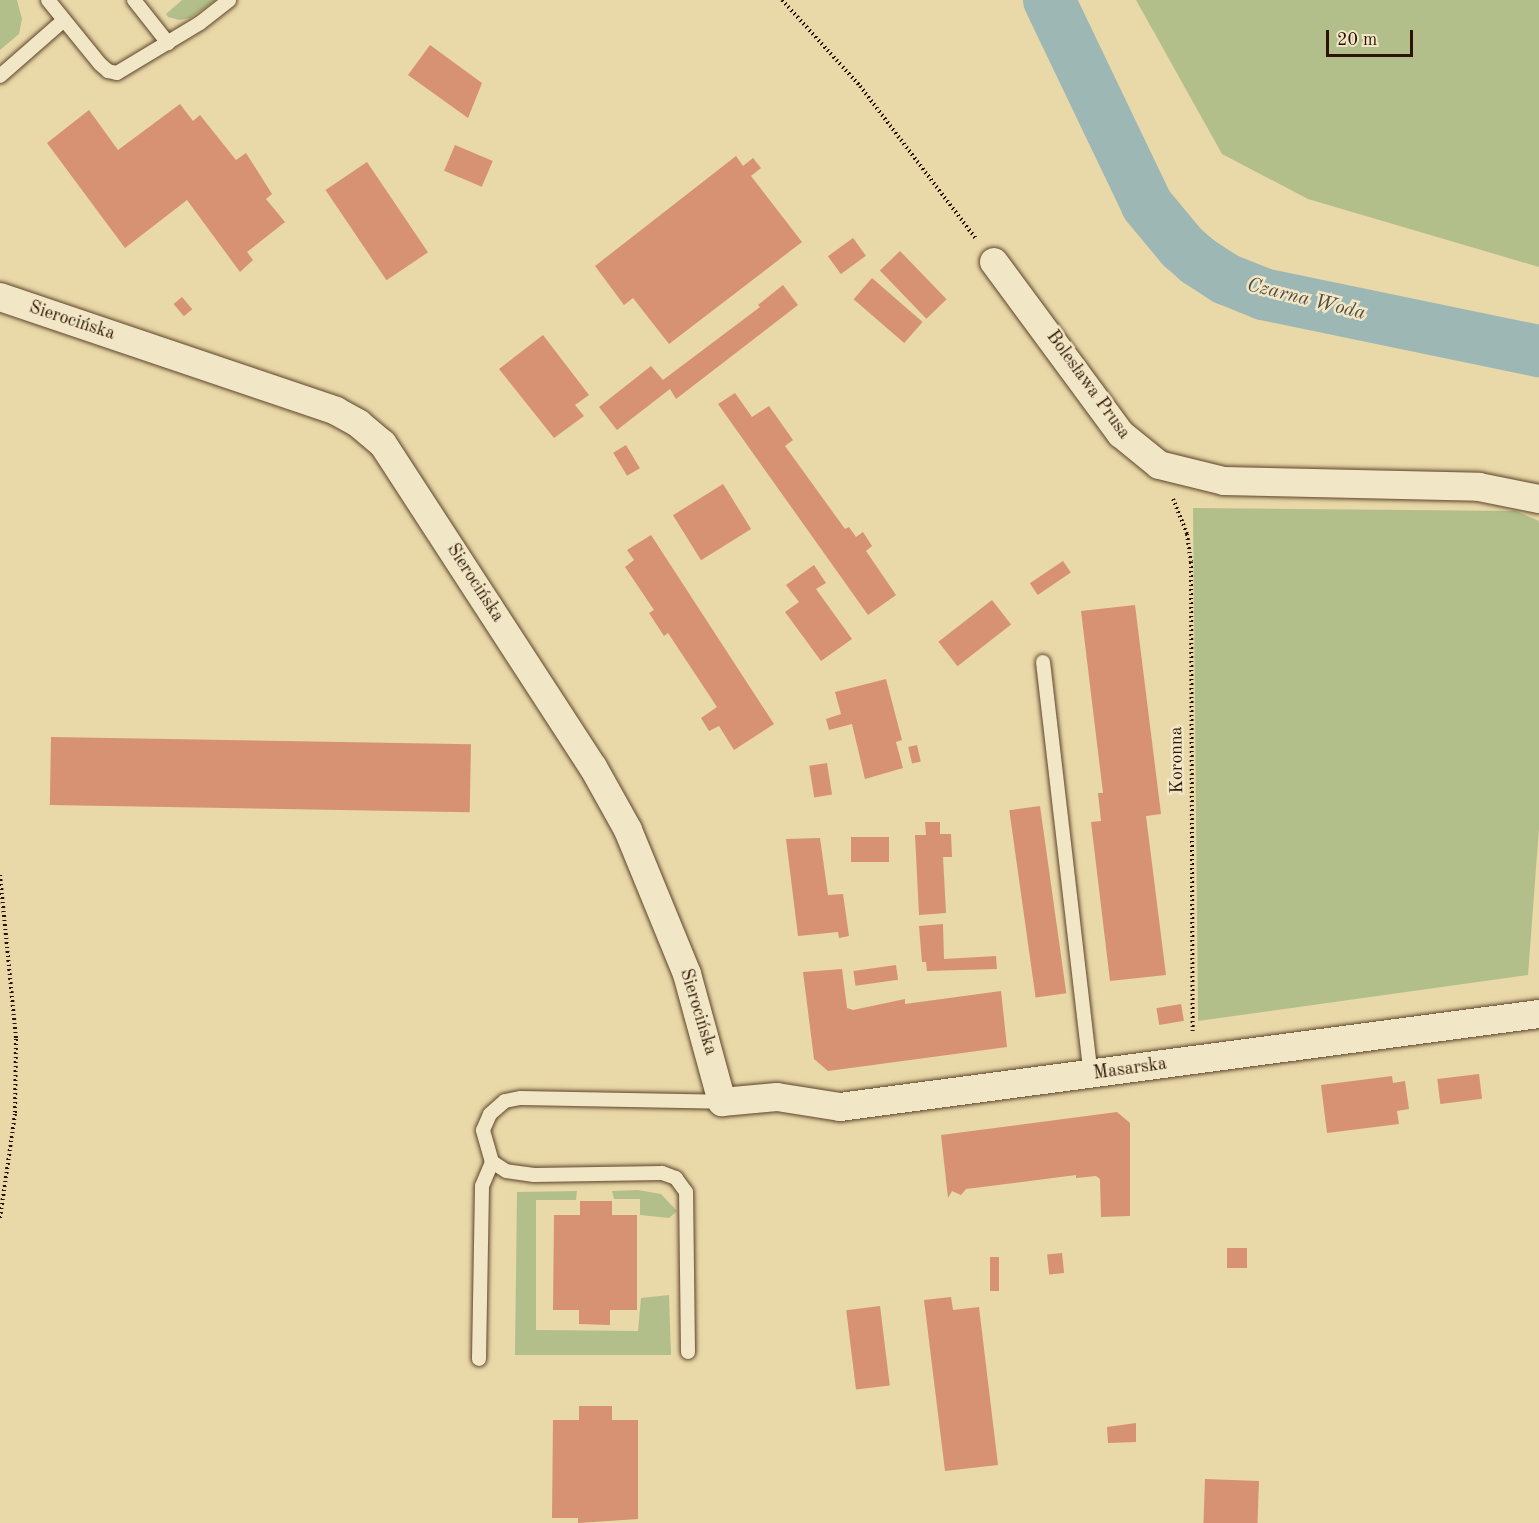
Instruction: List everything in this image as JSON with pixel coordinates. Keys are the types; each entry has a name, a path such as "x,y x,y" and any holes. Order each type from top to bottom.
{"street":[{"name":"Bolesława Prusa","path":"994,262 1121,434 1159,465 1224,482 1479,487 1539,499"},
{"name":"Sierocińska","path":"0,297 336,411 354,420 381,442 586,757 628,830 687,974 722,1102"},
{"name":"Masarska","path":"722,1102 780,1097 835,1107 1539,1014"}],"lane":[{"path":"48,0 108,71 127,68 168,43 229,0"},
{"path":"134,0 168,43"},
{"path":"0,76 64,20"},
{"path":"1043,662 1091,1074"},
{"path":"479,1359 482,1186 492,1162 483,1130 490,1114 505,1101 722,1102"},
{"path":"492,1162 506,1171 534,1175 662,1173 676,1178 686,1192 688,1352"}],"path":[{"path":"782,0 860,86 994,262"},
{"name":"Koronna","path":"1159,465 1187,534 1191,559 1193,1060"},
{"path":"0,875 15,1040 15,1113 0,1218"}],"green space":[{"path":"0,0 17,0 22,19 19,34 0,50"},
{"path":"182,0 216,0 190,18 179,20 168,17 166,14"},
{"path":"1136,0 1539,0 1539,267 1308,199 1222,154"},
{"path":"1193,508 1516,511 1539,521 1539,828 1528,975 1198,1021"},
{"path":"638,1190 661,1194 677,1211 669,1218 640,1215 640,1199 614,1199 612,1191"},
{"path":"577,1191 576,1200 536,1200 536,1330 638,1331 641,1298 669,1295 671,1355 515,1355 517,1192"}],"building":[{"path":"430,45 482,83 468,118 408,75"},
{"path":"180,104 193,121 200,115 236,160 246,153 272,194 266,199 285,222 247,252 253,260 240,272 187,200 125,248 47,143 89,110 118,150"},
{"path":"455,145 493,161 482,187 444,171"},
{"path":"736,156 743,166 753,158 761,168 751,176 802,242 669,344 633,298 624,305 595,266"},
{"path":"367,162 428,252 387,280 326,190"},
{"path":"853,238 866,256 841,274 828,256"},
{"path":"900,251 947,299 926,319 880,270"},
{"path":"872,278 923,322 904,343 854,299"},
{"path":"783,285 798,305 676,399 670,389 617,430 599,407 651,366 663,380 760,307 758,305"},
{"path":"182,297 192,309 184,316 174,304"},
{"path":"543,335 589,395 575,405 584,416 554,438 499,369"},
{"path":"735,393 752,417 769,406 793,440 785,446 845,529 849,527 856,537 863,532 872,546 866,551 896,595 868,615 718,404"},
{"path":"626,445 640,468 627,476 613,453"},
{"path":"723,484 751,529 701,560 673,515"},
{"path":"651,535 774,724 734,750 719,726 709,731 701,718 717,707 668,633 664,636 649,613 654,610 625,567 634,560 627,550"},
{"path":"1063,561 1071,573 1038,595 1030,583"},
{"path":"814,565 826,583 816,589 852,639 821,661 785,612 799,602 786,585"},
{"path":"992,600 1011,624 958,666 938,642"},
{"path":"1135,605 1161,814 1146,816 1166,975 1110,981 1091,822 1101,821 1098,793 1103,793 1081,611"},
{"path":"886,679 902,740 896,742 903,768 865,779 852,724 829,730 826,719 841,714 835,692"},
{"path":"51,737 471,744 470,812 50,805"},
{"path":"917,745 921,762 912,764 908,747"},
{"path":"827,763 832,795 814,797 809,766"},
{"path":"1040,806 1066,993 1036,997 1009,810"},
{"path":"925,822 940,822 940,834 951,834 952,857 943,857 946,913 919,915 915,835 926,835"},
{"path":"851,837 889,837 889,862 851,862"},
{"path":"820,838 828,895 843,894 849,936 839,938 838,932 798,936 786,839"},
{"path":"943,924 944,959 996,956 997,969 927,971 926,962 922,962 919,926"},
{"path":"896,965 898,980 856,986 853,971"},
{"path":"842,969 847,1008 853,1010 905,999 905,1004 1001,991 1007,1047 828,1071 814,1059 803,972"},
{"path":"1181,1004 1184,1021 1159,1025 1156,1008"},
{"path":"1479,1074 1482,1099 1440,1104 1437,1079"},
{"path":"1392,1076 1393,1083 1405,1081 1409,1109 1397,1111 1399,1124 1327,1133 1321,1085"},
{"path":"1117,1112 1130,1123 1130,1216 1101,1217 1100,1179 1096,1176 1076,1178 1076,1175 966,1189 961,1195 952,1191 948,1198 941,1135"},
{"path":"580,1201 612,1201 612,1215 637,1215 637,1310 610,1310 610,1325 579,1324 579,1310 553,1310 554,1215 580,1215"},
{"path":"1227,1248 1247,1248 1247,1268 1227,1268"},
{"path":"1062,1253 1064,1273 1049,1274 1047,1255"},
{"path":"990,1257 999,1257 999,1291 990,1291"},
{"path":"951,1297 953,1310 979,1307 998,1465 945,1471 924,1300"},
{"path":"880,1306 890,1385 856,1390 846,1310"},
{"path":"579,1406 612,1406 612,1420 638,1420 638,1519 578,1523 578,1518 552,1518 553,1420 579,1420"},
{"path":"1136,1423 1136,1442 1108,1443 1107,1427"},
{"path":"1205,1479 1259,1481 1257,1523 1203,1523"}],"waterway":[{"name":"Czarna Woda","path":"1049,0 1147,205 1182,247 1198,261 1226,279 1263,294 1539,351"}]}
